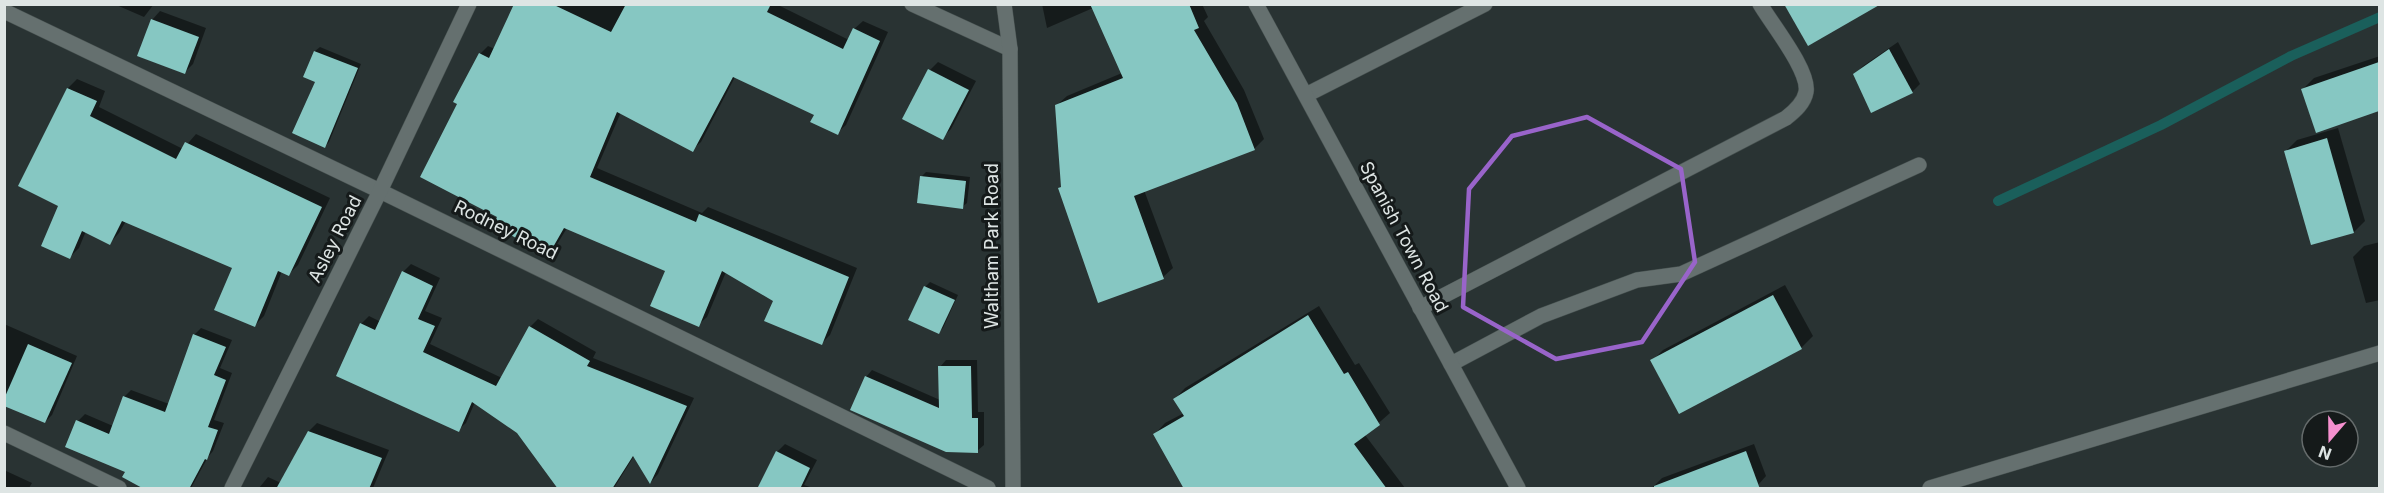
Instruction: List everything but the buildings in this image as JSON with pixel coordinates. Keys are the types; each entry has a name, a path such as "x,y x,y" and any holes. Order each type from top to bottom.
{"street":[{"name":"Asley Road","path":"232,489 380,191 469,4"},
{"path":"912,4 1010,50"},
{"name":"Waltham Park Road","path":"1004,4 1010,50 1012,489"},
{"name":"Spanish Town Road","path":"1256,4 1518,489"},
{"path":"1305,95 1485,4"},
{"path":"1420,308 1786,118 1800,106 1807,91 1803,73 1760,4"},
{"name":"Rodney Road","path":"4,10 380,191 988,489"},
{"path":"1451,364 1541,316 1637,280 1681,274 1919,165"},
{"path":"1930,489 2379,353"},
{"path":"4,433 119,489"}],"highlighted area":[{"path":"1587,117 1681,169 1695,262 1642,342 1556,359 1463,307 1469,189 1512,136"}],"waterway":[{"path":"1998,201 2161,125 2291,56 2380,17"}]}
